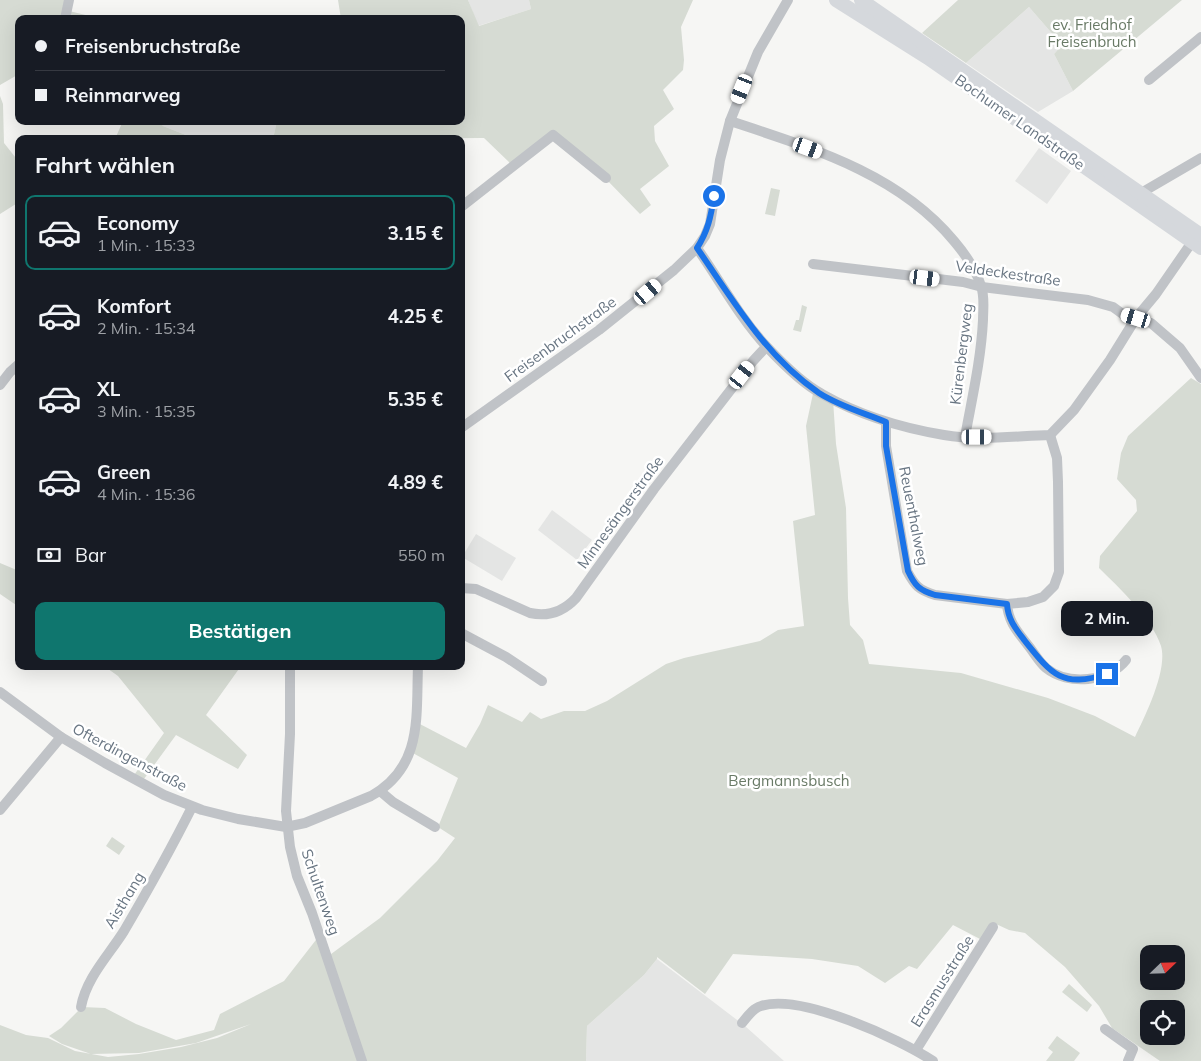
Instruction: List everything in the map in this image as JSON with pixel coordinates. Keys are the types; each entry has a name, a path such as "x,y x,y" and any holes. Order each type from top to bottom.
{"main road":[{"name":"Bochumer Landstraße","path":"836,0 928,58 1198,242"},
{"name":"Bochumer Landstraße","path":"861,0 1141,193 1198,242"}],"street":[{"path":"66,15 69,0"},
{"path":"780,12 781,0"},
{"name":"Freisenbruchstraße","path":"465,425 599,330 674,270 697,248 710,224 720,160 730,121 758,52 788,0"},
{"path":"1149,80 1201,38"},
{"name":"Kürenbergweg","path":"730,121 838,159 881,179 930,214 967,256 982,287 984,302 980,348 965,437"},
{"path":"465,204 553,135 606,178"},
{"path":"1141,193 1201,158"},
{"path":"697,248 744,318 766,346 820,393 886,422 945,436 965,437 1050,435 1074,410 1110,360 1136,318 1198,242"},
{"name":"Veldeckestraße","path":"813,264 963,282 982,287 1094,301 1113,307 1124,315 1150,323 1180,348 1201,378"},
{"name":"Minnesängerstraße","path":"465,588 476,589 537,615 552,614 566,608 576,598 661,480 766,346"},
{"path":"0,385 15,368"},
{"name":"Reuenthalweg","path":"886,422 886,446 906,561 908,571 915,585 935,595 1007,604 1028,602 1043,596 1054,586 1059,572 1058,482 1056,458 1050,435"},
{"path":"1007,604 1008,614 1013,626 1046,668 1060,676 1074,680 1091,679 1120,668 1126,660"},
{"path":"465,635 506,657 542,681"},
{"name":"Schultenweg","path":"290,670 290,734 286,827 297,876 312,914 362,1061"},
{"path":"286,827 305,823 380,791 403,766 414,739 418,670"},
{"name":"Ofterdingenstraße","path":"0,692 61,737 136,781 192,806 238,819 286,827"},
{"path":"0,810 61,737"},
{"path":"380,791 393,802 428,821 435,827"},
{"name":"Aisthang","path":"81,1006 87,986 119,939 146,894 192,806"},
{"name":"Erasmusstraße","path":"916,1050 993,927"},
{"name":"Erasmusstraße","path":"742,1023 749,1014 760,1006 773,1003 800,1006 834,1014 916,1050 933,1061"},
{"path":"1105,1029 1134,1049 1128,1061"}],"shaded area":[{"path":"468,0 529,0 531,9 478,26"},
{"path":"1029,7 1062,45 1054,54 1073,91 1038,112 966,63"},
{"path":"276,125 274,135 186,135 163,126"},
{"path":"1039,148 1071,171 1047,204 1015,181"},
{"path":"552,510 592,540 577,560 538,530"},
{"path":"476,534 516,558 502,581 465,559 465,552"},
{"path":"657,959 745,1026 784,1061 586,1061 587,1026 644,975"}],"green space":[{"path":"0,0 68,0 65,10 86,15 15,15 15,76 0,85"},
{"path":"338,0 468,0 479,26 531,9 529,0 693,0 681,27 683,70 663,90 674,109 654,126 655,141 669,166 640,189 651,205 640,214 605,178 553,135 513,166 484,138 465,138 465,135 274,135 276,125 465,125 465,15 340,15"},
{"name":"ev. Friedhof Freisenbruch","path":"958,0 1182,0 1073,91 1054,54 1062,45 1029,7 966,63 922,33"},
{"path":"0,96 3,104 4,143 15,157 15,205 0,214"},
{"path":"121,125 162,125 186,135 117,135"},
{"path":"771,188 780,190 775,216 765,214"},
{"path":"802,305 807,307 801,332 793,330 796,320 799,320"},
{"name":"Bergmannsbusch","path":"1191,378 1201,384 1201,1061 1160,1061 1112,1028 1099,1006 1065,967 1025,933 1009,930 996,924 980,939 953,925 917,969 909,966 885,983 858,966 812,959 733,954 705,994 657,957 644,975 587,1026 586,1061 0,1061 0,1025 26,1035 48,1038 75,1051 90,1054 62,1044 49,1036 61,1028 82,1007 105,1008 136,1024 176,1040 214,1030 220,1014 284,981 319,936 327,957 380,918 437,861 455,838 438,827 458,778 411,752 416,722 466,748 480,724 488,705 522,722 530,712 541,719 564,711 585,711 607,701 666,664 684,658 760,641 778,630 804,626 793,521 815,515 806,426 814,389 833,400 836,444 846,508 850,625 863,640 869,664 961,673 1048,698 1095,716 1135,737 1158,680 1162,656 1161,646 1157,635 1143,615 1099,568 1100,556 1137,511 1136,500 1117,479 1121,453 1128,436","holes":["251,1024 217,1038 181,1047 139,1054 108,1057 91,1054 139,1053 196,1043"]},
{"path":"0,563 15,569 15,604 0,594"},
{"path":"110,670 238,670 206,715 247,755 238,769 176,735 141,783 132,778 164,733 118,676"},
{"path":"112,837 125,846 119,855 106,846"},
{"path":"1069,984 1092,1005 1087,1012 1062,992"},
{"path":"1057,1036 1080,1053 1074,1061 1046,1061 1053,1052 1048,1048"}],"route":[{"path":"714,196 710,224 697,248 744,318 766,346 820,393 886,422 886,446 908,571 915,585 935,595 1007,604 1008,614 1013,626 1046,668 1060,676 1074,680 1091,679 1107,674"}]}
